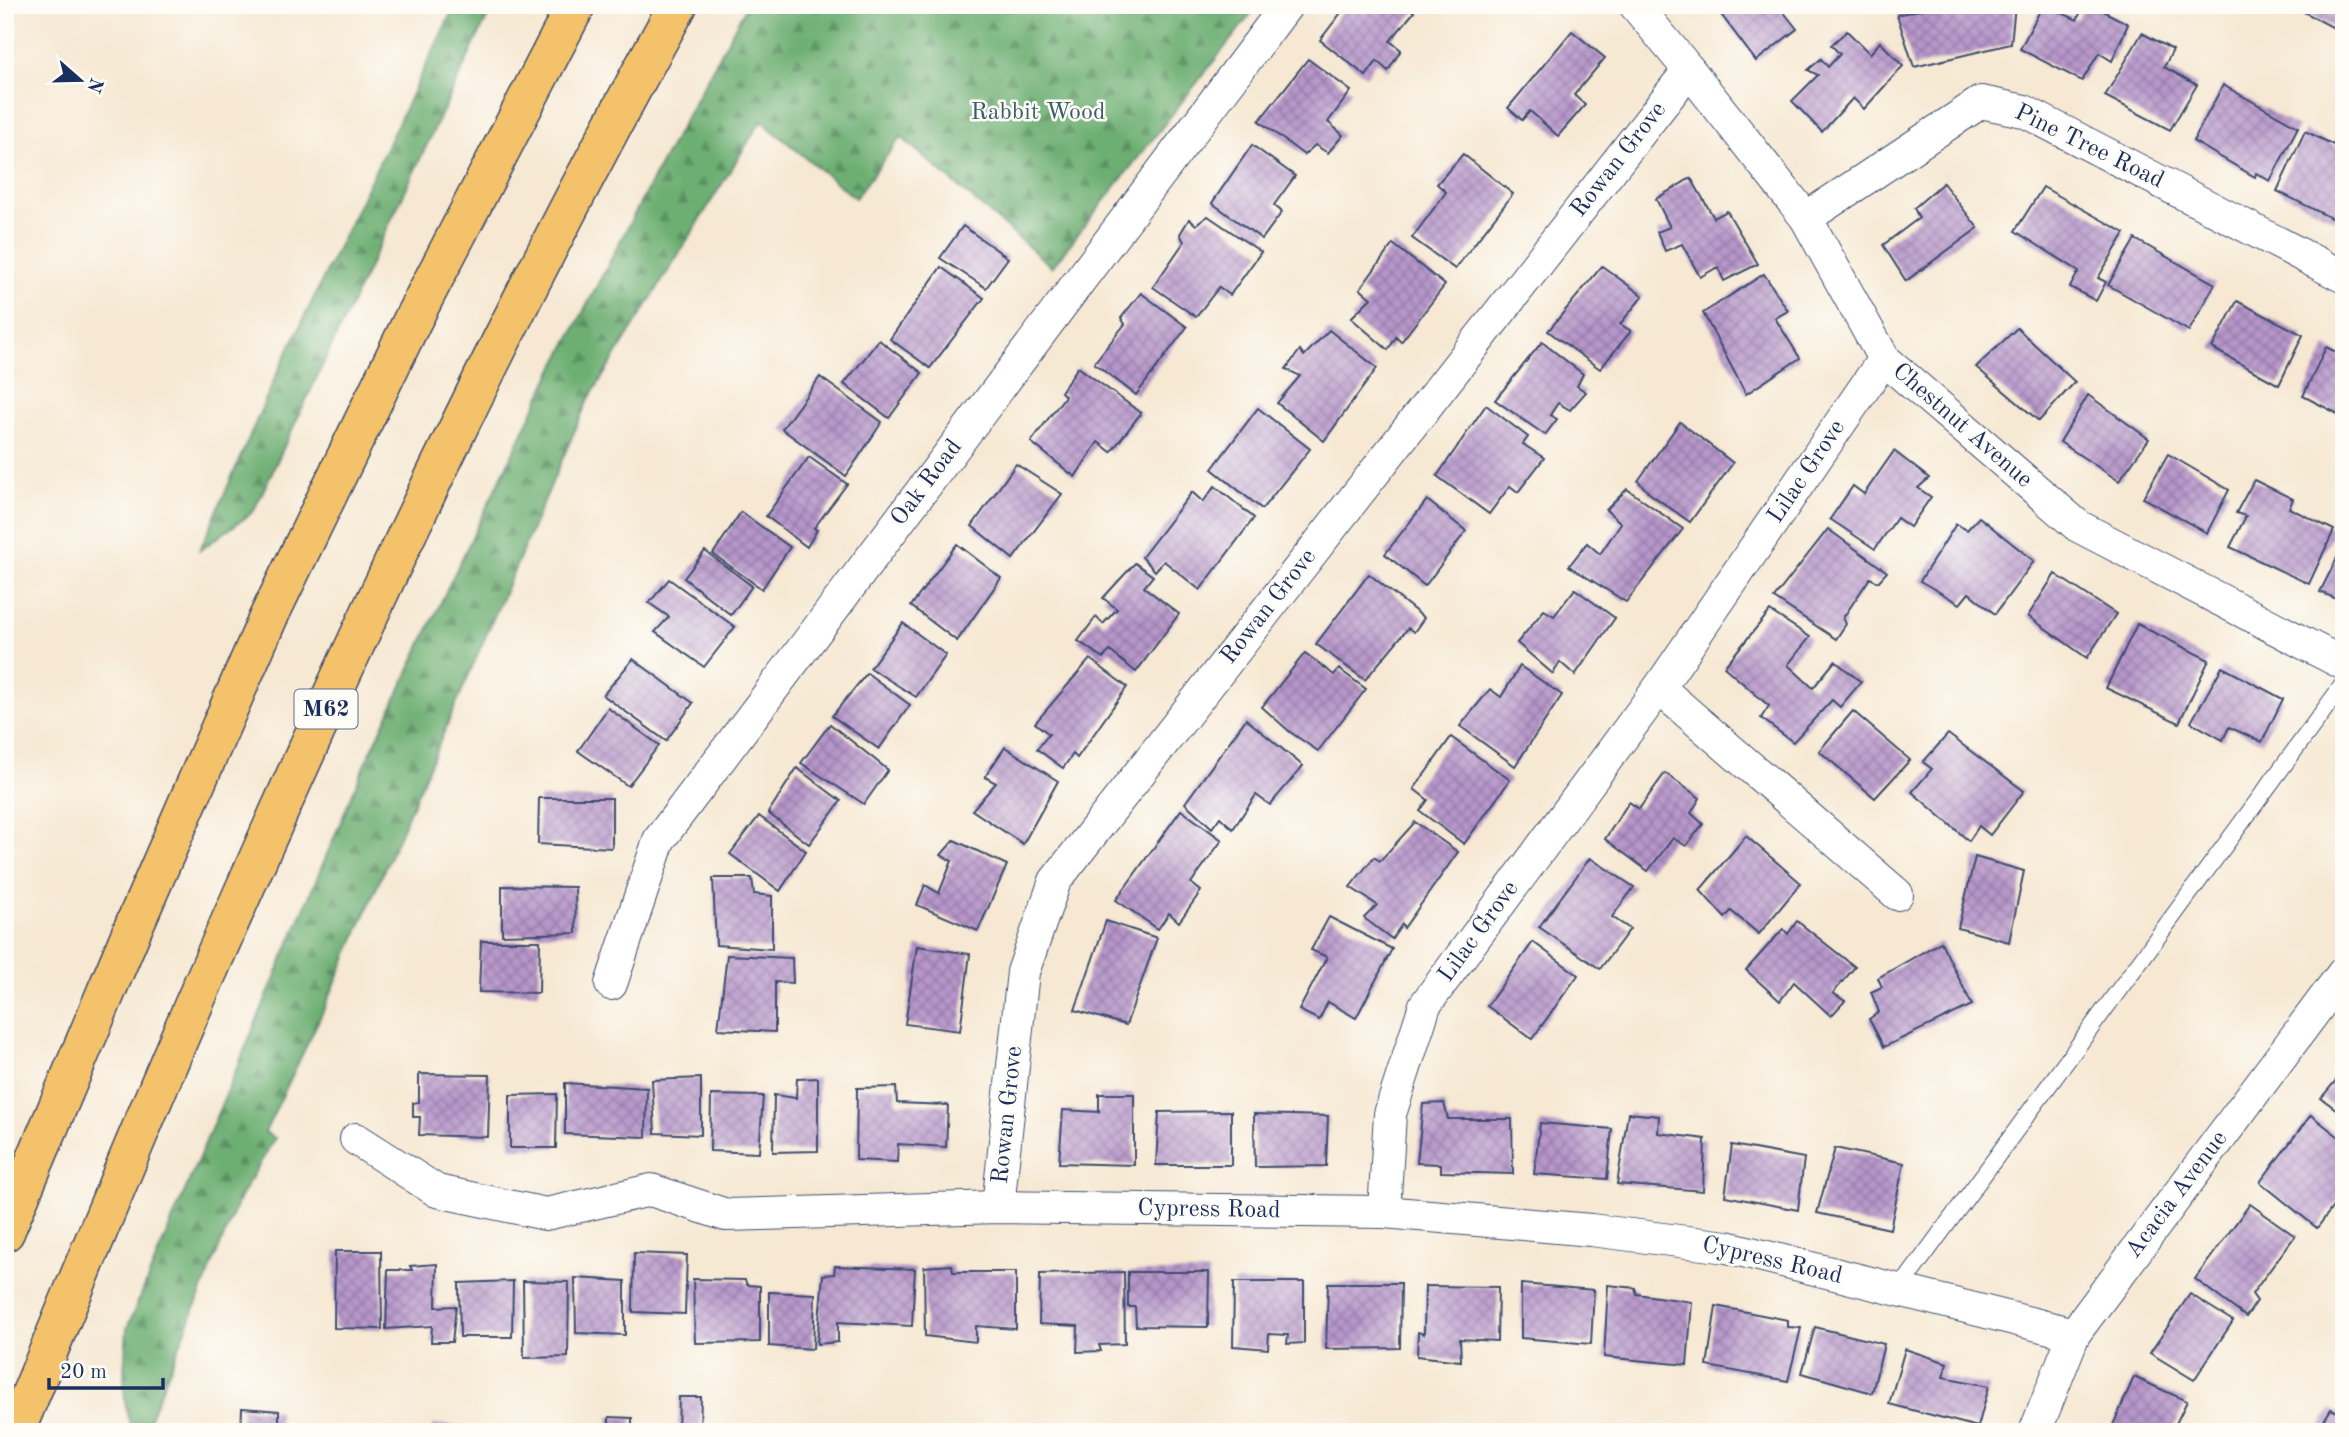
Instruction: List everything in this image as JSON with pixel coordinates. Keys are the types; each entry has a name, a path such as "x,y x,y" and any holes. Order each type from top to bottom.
{"highway":[{"path":"5,1232 268,618 413,319 576,5"},
{"name":"M62","path":"15,1432 210,967 348,662 486,370 612,124 678,5"}],"street":[{"name":"Oak Road","path":"611,984 659,840 1287,5"},
{"name":"Chestnut Avenue","path":"1635,5 1806,218 1884,359 2078,526 2344,664"},
{"name":"Rowan Grove","path":"998,1208 1023,972 1055,881 1689,70"},
{"name":"Pine Tree Road","path":"1806,218 1981,102 2024,111 2344,277"},
{"name":"Lilac Grove","path":"1384,1212 1390,1114 1425,1005 1660,688 1884,359"},
{"path":"1660,688 1897,894"},
{"name":"Acacia Avenue","path":"2035,1432 2074,1334 2344,972"},
{"name":"Cypress Road","path":"356,1139 437,1191 546,1214 651,1191 726,1215 998,1208 1384,1212 1591,1230 1727,1247 2074,1334"}],"lane":[{"path":"1898,1291 2344,682"}],"green space":[{"path":"455,5 493,5 253,512 200,550 276,376"},
{"name":"Rabbit Wood","path":"747,5 1258,5 1052,267 901,137 855,198 761,121 587,402 324,1009 265,1132 275,1138 240,1197 147,1425 141,1432 133,1432 124,1394 127,1328 363,769 552,372"}],"building":[{"path":"1347,5 1406,5 1414,12 1390,41 1401,50 1388,71 1377,61 1366,76 1320,40"},
{"path":"1714,5 1778,5 1797,29 1756,61"},
{"path":"1940,5 2015,5 2011,44 1914,67 1897,15"},
{"path":"2043,5 2064,5 2060,12 2077,20 2084,5 2092,5 2128,24 2112,61 2099,53 2082,81 2020,49"},
{"path":"2291,5 2344,5 2343,33"},
{"path":"1572,31 1605,58 1574,95 1585,105 1558,136 1530,111 1522,120 1508,108"},
{"path":"1847,31 1870,54 1880,42 1903,66 1864,109 1853,98 1822,132 1792,101 1818,75 1808,70 1821,59 1828,67 1840,54 1831,45"},
{"path":"2142,33 2173,50 2164,67 2197,85 2170,130 2105,96"},
{"path":"1308,59 1351,91 1328,122 1343,135 1328,153 1315,145 1304,155 1259,121"},
{"path":"2223,85 2298,127 2270,181 2256,173 2255,177 2193,141"},
{"path":"2305,131 2344,150 2344,220 2341,223 2277,191"},
{"path":"1252,145 1295,176 1274,205 1282,212 1262,239 1212,203"},
{"path":"1463,154 1513,194 1455,269 1412,238 1446,192 1437,184"},
{"path":"1691,178 1714,218 1727,211 1758,264 1724,281 1718,267 1700,277 1682,244 1665,251 1657,232 1670,227 1656,199"},
{"path":"1943,183 1978,228 1906,281 1883,245 1919,218 1914,208"},
{"path":"2043,187 2125,233 2098,278 2106,282 2096,301 2070,287 2079,271 2015,231"},
{"path":"1208,216 1261,252 1230,295 1219,287 1196,317 1153,287 1184,242 1180,234 1189,219 1196,225"},
{"path":"963,226 1008,258 986,288 940,258"},
{"path":"2135,239 2215,284 2189,331 2108,285"},
{"path":"1393,244 1445,285 1401,342 1396,337 1388,350 1351,318 1371,298 1360,289"},
{"path":"1602,266 1643,296 1620,324 1631,331 1600,369 1548,331"},
{"path":"941,267 984,298 930,368 890,339"},
{"path":"1764,274 1788,311 1775,318 1800,358 1746,394 1703,313"},
{"path":"1141,293 1187,327 1136,395 1094,363 1125,324 1121,318"},
{"path":"2237,301 2303,335 2279,385 2212,348"},
{"path":"2017,328 2075,382 2039,421 1976,367"},
{"path":"1329,330 1377,368 1324,441 1277,403 1300,376 1286,369 1300,350 1304,356"},
{"path":"879,340 922,373 889,418 844,384"},
{"path":"1542,342 1583,374 1577,386 1586,392 1570,410 1558,403 1550,415 1557,419 1545,435 1495,400"},
{"path":"2326,347 2344,356 2344,417 2303,396"},
{"path":"1078,367 1141,413 1111,452 1098,442 1075,477 1031,442 1065,396 1061,392"},
{"path":"820,377 882,422 846,476 782,429"},
{"path":"2088,395 2149,439 2119,481 2060,442"},
{"path":"1486,405 1528,437 1523,444 1544,458 1518,492 1510,486 1489,514 1437,476"},
{"path":"1258,408 1310,449 1262,509 1212,469"},
{"path":"1680,422 1733,463 1690,522 1649,493 1638,481"},
{"path":"1894,451 1929,478 1918,488 1931,497 1910,527 1897,518 1875,549 1830,519 1853,486 1864,494"},
{"path":"2168,454 2229,490 2207,533 2143,498"},
{"path":"809,457 847,484 814,528 817,530 807,547 766,516"},
{"path":"1016,464 1062,494 1013,559 972,526"},
{"path":"2254,480 2293,499 2289,508 2334,530 2309,584 2230,547 2246,516 2236,513"},
{"path":"1215,486 1254,518 1200,590 1164,561 1155,571 1142,557 1192,492 1203,502"},
{"path":"1627,489 1683,529 1626,602 1569,566 1587,543 1600,554 1621,523 1606,510"},
{"path":"1427,500 1466,531 1425,586 1385,554"},
{"path":"741,512 790,547 762,589 713,554"},
{"path":"1979,517 2034,561 1995,614 1969,593 1960,604 1920,581 1956,524 1967,530"},
{"path":"1828,529 1887,572 1878,582 1870,578 1843,618 1846,624 1836,639 1774,598"},
{"path":"957,544 1001,578 957,641 911,606"},
{"path":"2344,544 2344,602 2320,592"},
{"path":"705,551 752,586 731,615 684,578"},
{"path":"1135,563 1153,576 1144,587 1179,614 1136,672 1110,651 1103,658 1078,641 1096,617 1103,624 1117,609 1103,598"},
{"path":"1369,574 1424,618 1414,632 1408,628 1365,680 1316,644"},
{"path":"2055,574 2116,614 2087,658 2028,616"},
{"path":"669,579 735,627 704,667 655,632 669,617 649,603"},
{"path":"1575,589 1615,618 1575,675 1560,662 1553,674 1517,643 1544,610 1554,616"},
{"path":"1770,611 1810,637 1788,665 1813,688 1835,661 1861,682 1840,707 1832,700 1793,742 1761,718 1769,706 1724,667"},
{"path":"903,623 946,655 916,697 870,668"},
{"path":"2137,624 2209,660 2179,723 2106,688"},
{"path":"1305,653 1334,675 1339,669 1366,689 1318,751 1290,732 1262,707"},
{"path":"633,659 693,703 666,741 603,695"},
{"path":"1090,659 1127,687 1077,758 1073,754 1063,768 1037,749 1049,734 1035,723"},
{"path":"1520,666 1562,695 1515,766 1460,726 1490,689 1501,697"},
{"path":"2222,667 2283,699 2262,742 2229,727 2223,740 2191,722"},
{"path":"867,673 910,705 879,749 832,716"},
{"path":"608,708 659,745 628,786 578,751"},
{"path":"1853,711 1910,760 1875,798 1819,751"},
{"path":"1246,719 1303,766 1270,805 1256,795 1233,829 1220,817 1212,828 1185,803"},
{"path":"830,724 888,770 864,804 801,763"},
{"path":"1948,734 2024,791 1990,835 1979,826 1969,841 1912,792 1932,769 1923,762"},
{"path":"1451,737 1510,780 1464,844 1420,811 1428,800 1414,789"},
{"path":"1005,747 1058,781 1023,844 972,810 996,783 985,777"},
{"path":"797,768 841,801 809,844 768,813"},
{"path":"1665,773 1700,798 1691,813 1703,824 1686,846 1673,838 1648,871 1605,839 1629,802 1639,809"},
{"path":"539,798 612,798 612,848 538,844"},
{"path":"1181,810 1222,840 1191,883 1201,891 1179,922 1169,913 1158,929 1116,900"},
{"path":"759,816 806,851 780,891 730,854"},
{"path":"1415,822 1458,852 1404,928 1402,924 1392,939 1364,918 1377,905 1350,887 1374,857 1380,861"},
{"path":"1746,836 1801,883 1759,934 1731,911 1725,918 1700,890"},
{"path":"954,840 1007,865 978,931 917,905 925,885 939,893 952,861 941,855"},
{"path":"1975,857 2024,871 2009,942 1958,928"},
{"path":"1590,858 1634,887 1612,917 1630,929 1600,969 1539,927"},
{"path":"713,878 752,878 754,894 772,896 772,949 716,945"},
{"path":"502,886 575,887 576,933 502,935"},
{"path":"1329,917 1392,949 1356,1018 1328,1002 1319,1020 1299,1010 1327,957 1311,950"},
{"path":"1106,921 1157,938 1126,1025 1075,1010"},
{"path":"1797,921 1855,967 1833,993 1845,1001 1831,1016 1794,982 1780,1001 1746,970 1783,929 1788,934"},
{"path":"481,941 540,941 539,993 479,992"},
{"path":"1533,942 1578,975 1532,1039 1487,1006"},
{"path":"1941,942 1972,1005 1884,1047 1869,1019 1879,1012 1871,992 1882,987 1878,978"},
{"path":"917,946 970,954 960,1031 905,1024"},
{"path":"727,955 792,958 793,983 775,982 775,1032 718,1029"},
{"path":"2344,1071 2344,1115 2321,1098"},
{"path":"419,1074 490,1075 488,1137 419,1135 420,1117 413,1117 413,1103 419,1102"},
{"path":"701,1078 701,1135 655,1133 652,1080"},
{"path":"818,1078 818,1151 773,1152 774,1095 796,1098 797,1079"},
{"path":"565,1083 647,1088 646,1137 565,1134"},
{"path":"896,1087 897,1103 948,1105 946,1147 898,1144 897,1162 856,1160 857,1088"},
{"path":"557,1094 556,1148 510,1148 510,1095"},
{"path":"1099,1094 1134,1094 1134,1165 1059,1163 1063,1110 1099,1112"},
{"path":"711,1095 763,1096 759,1153 710,1151"},
{"path":"1444,1103 1448,1119 1512,1119 1513,1174 1441,1172 1441,1164 1417,1163 1423,1104"},
{"path":"1231,1111 1231,1165 1156,1165 1159,1112"},
{"path":"1628,1113 1659,1116 1658,1133 1705,1139 1703,1191 1617,1184"},
{"path":"1254,1114 1328,1116 1326,1166 1255,1167"},
{"path":"2311,1115 2344,1141 2344,1192 2317,1228 2260,1182"},
{"path":"1540,1123 1612,1129 1607,1179 1534,1174"},
{"path":"1732,1145 1804,1158 1798,1210 1725,1196"},
{"path":"1835,1148 1904,1163 1890,1229 1817,1213"},
{"path":"2250,1204 2295,1236 2252,1294 2257,1301 2246,1317 2195,1279"},
{"path":"335,1251 381,1251 382,1329 334,1328"},
{"path":"634,1253 687,1255 685,1314 633,1312"},
{"path":"437,1264 436,1307 456,1306 452,1342 431,1342 432,1326 386,1329 388,1270 412,1270 410,1266"},
{"path":"952,1265 953,1272 1016,1272 1016,1329 976,1326 976,1342 925,1336 924,1267"},
{"path":"835,1266 915,1269 912,1326 838,1322 838,1342 817,1344 823,1275 834,1274"},
{"path":"1124,1272 1125,1344 1099,1345 1101,1351 1077,1352 1078,1326 1039,1324 1040,1274"},
{"path":"1128,1272 1209,1272 1208,1327 1136,1326 1135,1307 1128,1307"},
{"path":"575,1278 625,1281 625,1335 576,1333"},
{"path":"693,1279 745,1280 747,1285 760,1286 760,1342 695,1343"},
{"path":"513,1281 512,1337 460,1337 459,1283"},
{"path":"523,1281 569,1282 568,1357 524,1358"},
{"path":"1234,1282 1304,1282 1304,1343 1287,1344 1288,1335 1269,1334 1268,1349 1233,1346"},
{"path":"1328,1283 1401,1283 1400,1348 1326,1349"},
{"path":"1521,1284 1594,1290 1591,1344 1521,1338"},
{"path":"1608,1285 1635,1288 1637,1294 1692,1302 1687,1365 1604,1357"},
{"path":"1425,1286 1498,1287 1497,1341 1460,1339 1461,1361 1417,1356 1418,1332 1424,1334"},
{"path":"769,1292 815,1294 813,1349 769,1346"},
{"path":"2190,1294 2233,1321 2194,1380 2150,1353"},
{"path":"1716,1306 1788,1320 1788,1327 1801,1328 1788,1381 1707,1366"},
{"path":"1815,1327 1884,1344 1872,1393 1802,1373"},
{"path":"1905,1349 1947,1363 1943,1377 1989,1386 1978,1427 1889,1404"},
{"path":"2134,1377 2187,1401 2172,1432 2110,1432"},
{"path":"679,1397 701,1397 700,1432 678,1432"},
{"path":"242,1408 279,1411 279,1427 334,1428 334,1432 241,1432"},
{"path":"2331,1409 2344,1415 2344,1432 2317,1432"},
{"path":"609,1417 632,1418 632,1432 609,1432"},
{"path":"433,1424 458,1426 458,1432 433,1432"}]}
